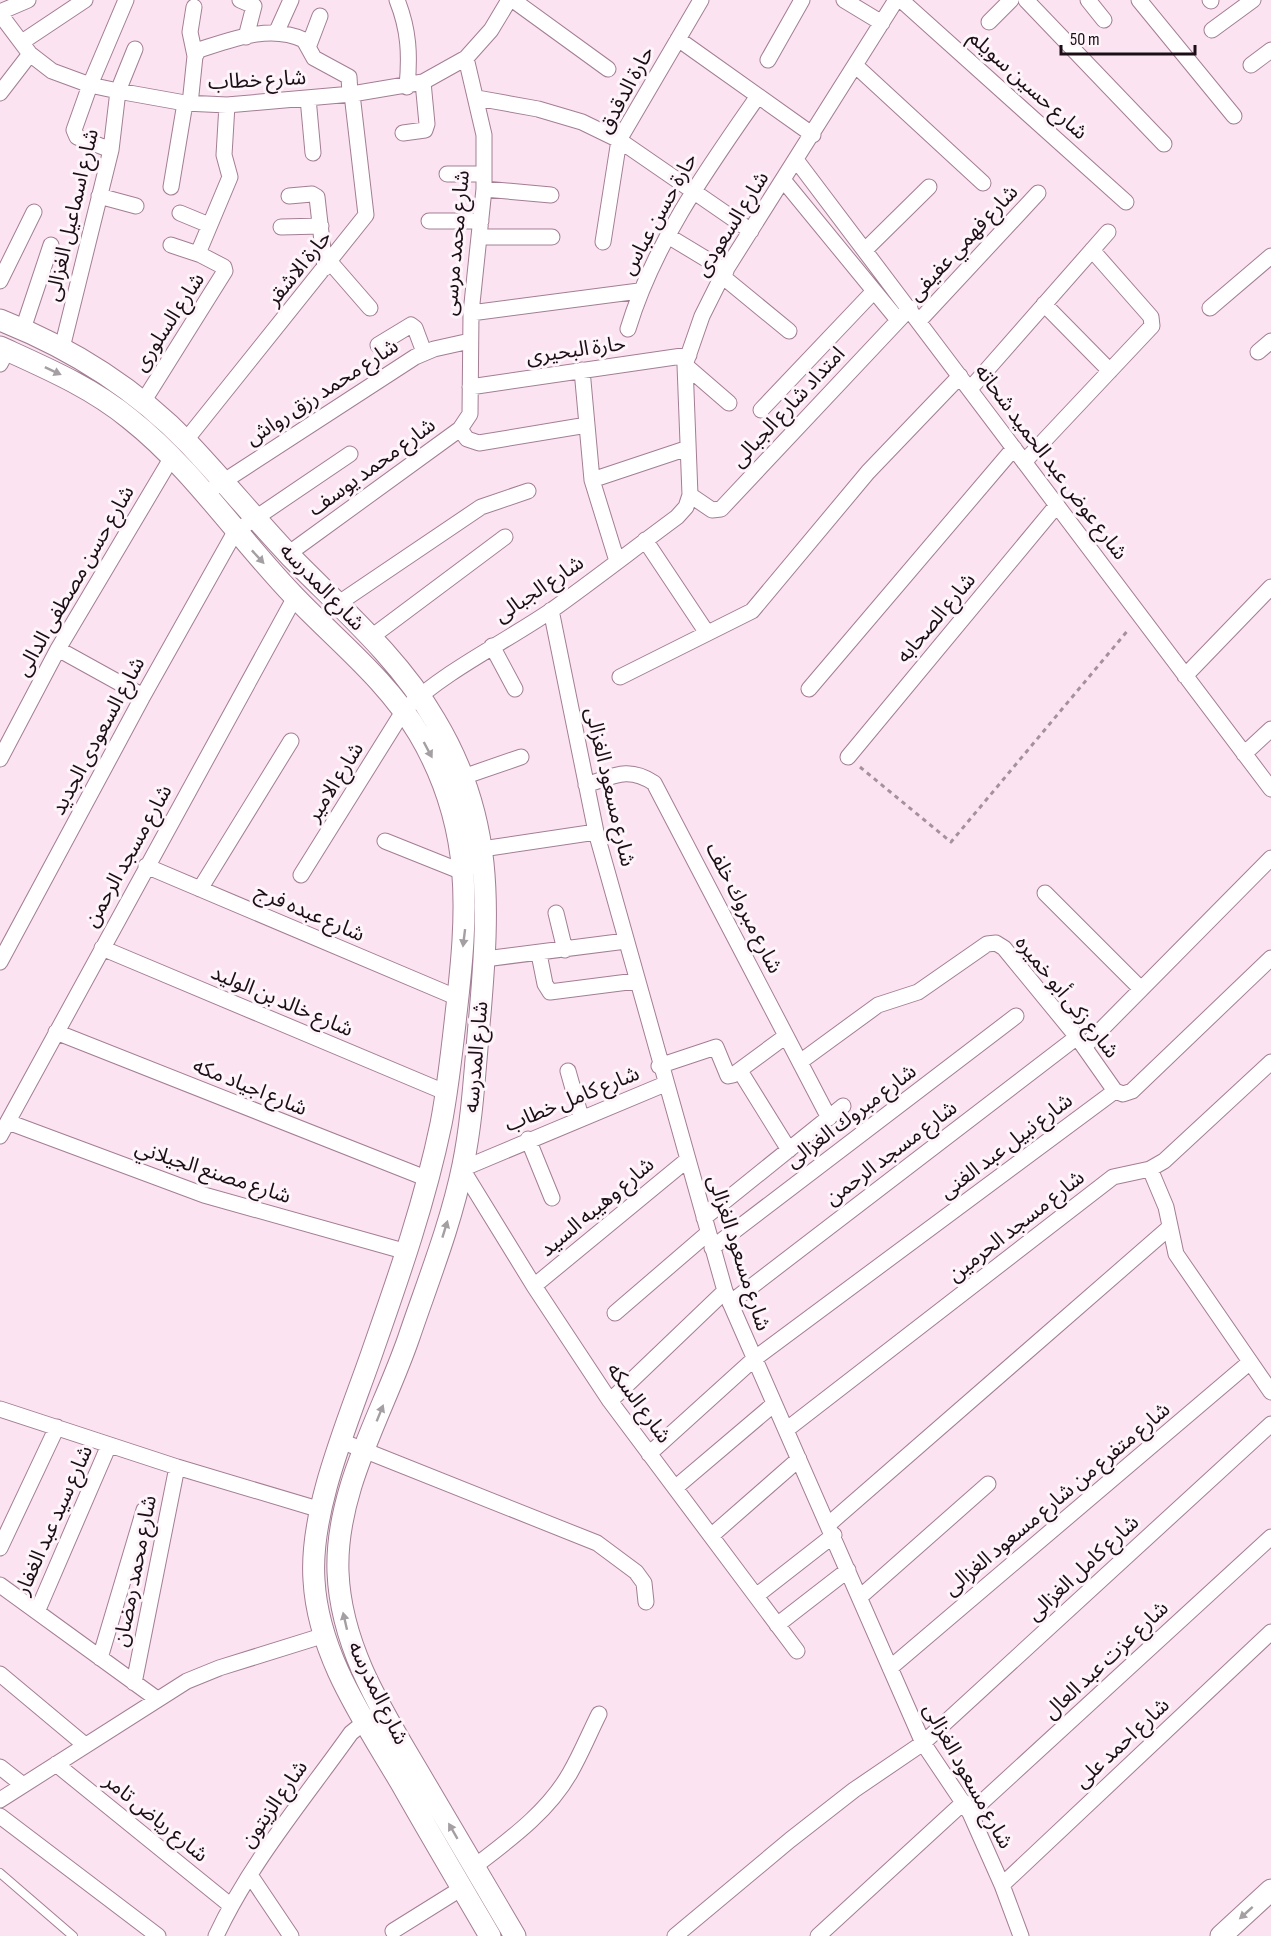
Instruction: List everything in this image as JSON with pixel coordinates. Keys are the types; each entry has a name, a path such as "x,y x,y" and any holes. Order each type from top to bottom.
{"street":[{"path":"0,13 28,0"},
{"path":"0,93 26,48 85,0"},
{"path":"111,150 74,134 90,85 126,0"},
{"path":"240,0 254,6 246,37"},
{"path":"277,32 291,0"},
{"path":"397,0 406,22 410,53 407,87"},
{"path":"511,0 608,69"},
{"name":"شارع خطاب","path":"0,13 26,48 52,71 90,85 118,91 187,104 227,105 351,94 407,87 423,82 466,58 491,30 511,0"},
{"name":"حارة الدقدق","path":"603,243 619,140 701,0"},
{"path":"768,60 802,0"},
{"path":"844,0 882,22"},
{"name":"شارع السعودى","path":"690,495 687,360 702,316 724,273 896,0"},
{"name":"شارع حسين سويلم","path":"901,0 1126,202"},
{"path":"989,22 1011,0"},
{"path":"1026,0 1164,144"},
{"path":"1088,0 1104,20"},
{"path":"1139,0 1234,116"},
{"path":"1212,30 1253,0"},
{"path":"171,188 195,56 190,32 194,7"},
{"path":"309,45 320,16"},
{"path":"195,56 199,50 246,37 277,32 298,37 309,45 314,58 349,77 351,94"},
{"path":"678,39 813,135"},
{"name":"شارع اسماعيل الغزالى","path":"62,348 111,150 118,91 135,49"},
{"path":"1251,65 1271,50"},
{"name":"شارع محمد مرسى","path":"460,429 470,414 471,313 484,181 484,135 466,58"},
{"path":"856,66 983,183"},
{"path":"404,133 425,130 427,124 423,82"},
{"name":"حارة الاشقر","path":"186,441 366,215 351,94"},
{"name":"حارة حسن عباس","path":"628,329 639,291 692,189 758,96"},
{"path":"308,98 314,153"},
{"path":"477,98 538,109 582,122 619,140 751,231"},
{"name":"شارع السلورى","path":"143,402 225,271 221,264 201,255 199,246 230,177 224,155 227,105"},
{"name":"شارع عوض عبد الحميد شحاته","path":"797,160 1271,789"},
{"path":"447,174 551,195"},
{"path":"783,181 898,320"},
{"path":"844,254 861,245 929,187"},
{"name":"شارع فهمي عفيفى","path":"914,314 1038,193"},
{"path":"289,196 312,194 317,196 328,265 370,308"},
{"path":"99,196 136,206"},
{"path":"0,281 34,212"},
{"path":"180,213 209,225"},
{"path":"429,221 481,221"},
{"path":"281,227 321,226"},
{"path":"970,389 1108,232"},
{"path":"668,236 724,273 789,331"},
{"path":"479,237 552,237"},
{"path":"23,329 51,245"},
{"path":"171,245 201,255"},
{"path":"1024,462 1152,326 1151,317 1092,250"},
{"path":"1210,308 1271,256"},
{"path":"471,313 639,291"},
{"path":"761,410 874,291"},
{"path":"1044,304 1110,371"},
{"name":"امتداد شارع الجبالى","path":"690,495 712,510 722,509 898,320 914,314"},
{"name":"شارع المدرسه","path":"0,320 62,348 143,402 186,441 288,554 339,603 420,696 451,749 463,777 482,849 487,904 485,959 472,1106 462,1169 443,1238 410,1335 348,1495 342,1519 339,1585 351,1642 382,1710 515,1936"},
{"path":"378,345 411,325 415,328 424,352"},
{"path":"1258,352 1271,341"},
{"name":"شارع محمد رزق رواش","path":"204,495 424,352 470,342"},
{"name":"شارع المدرسه","path":"2,354 55,372 96,394 133,420 172,458 235,532 295,597 375,676 404,710 429,752 445,788 465,873 466,926 447,1093 428,1179 407,1252 341,1441 321,1510 313,1573 315,1594 325,1635 345,1688 490,1936"},
{"path":"687,360 729,403"},
{"name":"حارة البحيرى","path":"470,387 582,370 687,360"},
{"path":"582,370 592,480 617,561"},
{"path":"620,677 752,611 868,472 960,376"},
{"name":"شارع محمد يوسف","path":"288,554 460,429 467,439 479,443 587,424"},
{"path":"592,480 688,448"},
{"path":"809,690 1014,448"},
{"path":"235,532 350,454"},
{"name":"شارع حسن مصطفى الدالى","path":"0,759 58,649 172,458"},
{"path":"339,603 481,507 528,491"},
{"name":"شارع الجبالى","path":"404,710 420,696 492,646 551,610 677,517 686,507 690,495"},
{"name":"شارع الصحابه","path":"848,757 1057,505"},
{"name":"شارع السعودى الجديد","path":"0,962 143,696 235,532"},
{"path":"370,638 505,537"},
{"path":"645,540 707,633"},
{"path":"1185,676 1271,587"},
{"name":"شارع مسجد الرحمن","path":"0,1136 295,597"},
{"name":"شارع مسعود الغزالى","path":"551,610 596,832 665,1084 727,1297 831,1529 923,1743 967,1808 1002,1885 1021,1936"},
{"path":"492,646 515,689"},
{"path":"58,649 143,696"},
{"name":"شارع الامير","path":"301,875 404,710"},
{"path":"1244,754 1271,729"},
{"path":"200,889 291,741"},
{"path":"463,777 521,757"},
{"name":"شارع مبروك خلف","path":"586,785 624,773 641,775 654,783 829,1118"},
{"path":"482,849 596,832"},
{"path":"385,841 465,873"},
{"name":"شارع مسجد الرحمن","path":"610,1401 727,1297 1080,1042 1141,989 1271,858"},
{"name":"شارع عبده فرج","path":"146,866 458,998"},
{"path":"1045,893 1141,989"},
{"path":"556,913 565,950"},
{"path":"485,959 539,954 626,941"},
{"name":"شارع زكى أبو خميره","path":"800,1062 878,1005 918,992 987,944 996,943 1004,948 1080,1042 1114,1091"},
{"name":"شارع خالد بن الوليد","path":"102,948 447,1093"},
{"path":"539,954 545,984 550,992 636,981"},
{"name":"شارع نبيل عبد الغنى","path":"649,1454 754,1359 1114,1091 1123,1094 1132,1091 1271,958"},
{"name":"شارع مبروك الغزالى","path":"615,1313 1016,1016"},
{"name":"شارع اجياد مكه","path":"56,1032 428,1179"},
{"path":"660,1066 711,1047 719,1051 728,1076 740,1071 786,1036"},
{"name":"شارع مسجد الحرمين","path":"786,1430 1113,1177 1150,1169 1164,1161 1271,1062"},
{"path":"568,1071 581,1118"},
{"path":"740,1071 789,1150"},
{"name":"شارع كامل خطاب","path":"462,1169 528,1139 665,1084"},
{"path":"704,1218 843,1106"},
{"name":"شارع مصنع الجيلاني","path":"8,1122 204,1195 407,1252"},
{"path":"528,1139 552,1198"},
{"name":"شارع وهيبه السيد","path":"534,1286 687,1160"},
{"name":"شارع السكه","path":"462,1169 534,1286 610,1401 797,1651"},
{"path":"1150,1169 1166,1207 1176,1254 1271,1392"},
{"path":"756,1596 1170,1227"},
{"name":"شارع متفرع من شارع مسعود الغزالى","path":"890,1668 1251,1362"},
{"path":"675,1488 774,1404"},
{"path":"0,1409 177,1467 321,1510"},
{"name":"شارع كامل الغزالى","path":"675,1936 854,1790 923,1743 1271,1425"},
{"path":"0,1548 57,1427"},
{"path":"341,1441 597,1543 636,1572 645,1583 646,1602"},
{"name":"شارع سيد عبد الغفار","path":"37,1612 110,1445"},
{"path":"711,1536 799,1459"},
{"name":"شارع محمد رمضان","path":"134,1683 177,1467"},
{"path":"860,1597 988,1484"},
{"path":"100,1658 144,1510"},
{"name":"شارع عزت عبد العال","path":"818,1936 967,1808 1271,1537"},
{"path":"777,1625 849,1570"},
{"path":"0,1585 157,1699"},
{"name":"شارع احمد على","path":"1002,1885 1271,1632"},
{"path":"0,1800 187,1681 219,1668 325,1635"},
{"path":"0,1674 85,1745"},
{"name":"شارع الزيتون","path":"216,1936 230,1905 351,1733 364,1720 382,1710"},
{"path":"474,1867 522,1830 556,1794 570,1773 599,1714"},
{"name":"شارع رياض تامر","path":"56,1764 230,1905"},
{"path":"0,1767 23,1785"},
{"path":"0,1816 158,1936"},
{"path":"250,1875 291,1936"},
{"path":"393,1931 462,1888"},
{"path":"1221,1936 1271,1890"}],"lane":[{"path":"0,1873 74,1936"}],"path":[{"path":"848,757 951,842 1140,616"}]}
